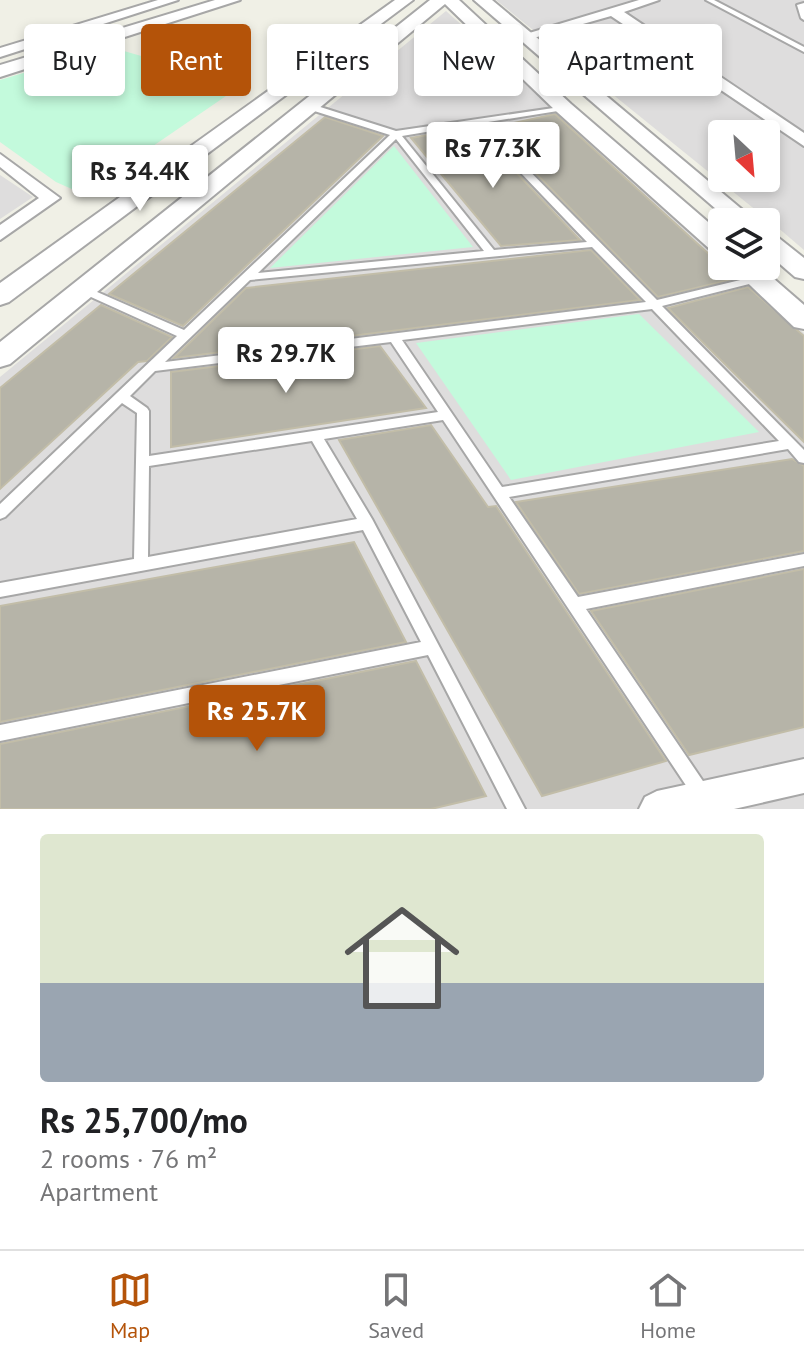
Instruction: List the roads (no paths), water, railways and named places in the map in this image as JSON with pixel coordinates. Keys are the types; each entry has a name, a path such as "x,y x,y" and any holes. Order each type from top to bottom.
{"street":[{"path":"0,53 172,0"},
{"path":"0,59 197,0"},
{"path":"0,71 232,0"},
{"path":"0,296 405,0"},
{"path":"482,0 509,24"},
{"path":"523,37 653,0"},
{"path":"0,357 446,1 708,235"},
{"path":"613,11 804,141"},
{"path":"523,37 728,208"},
{"path":"0,159 51,198 0,234"},
{"path":"780,251 804,271"},
{"path":"759,280 804,320"},
{"path":"657,809 804,776"}],"lane":[{"path":"709,0 804,50"},
{"path":"788,0 802,5 804,18"},
{"path":"311,107 396,134 564,108"},
{"path":"475,121 804,458"},
{"path":"396,134 491,253"},
{"path":"0,513 396,134"},
{"path":"245,277 593,244"},
{"path":"150,368 652,305 726,280"},
{"path":"84,290 184,335"},
{"path":"394,337 705,798"},
{"path":"120,396 143,411 141,565"},
{"path":"143,462 447,415"},
{"path":"315,435 367,523 516,809"},
{"path":"499,493 790,444"},
{"path":"0,590 367,523"},
{"path":"574,605 804,560"},
{"path":"0,733 431,647"}]}
